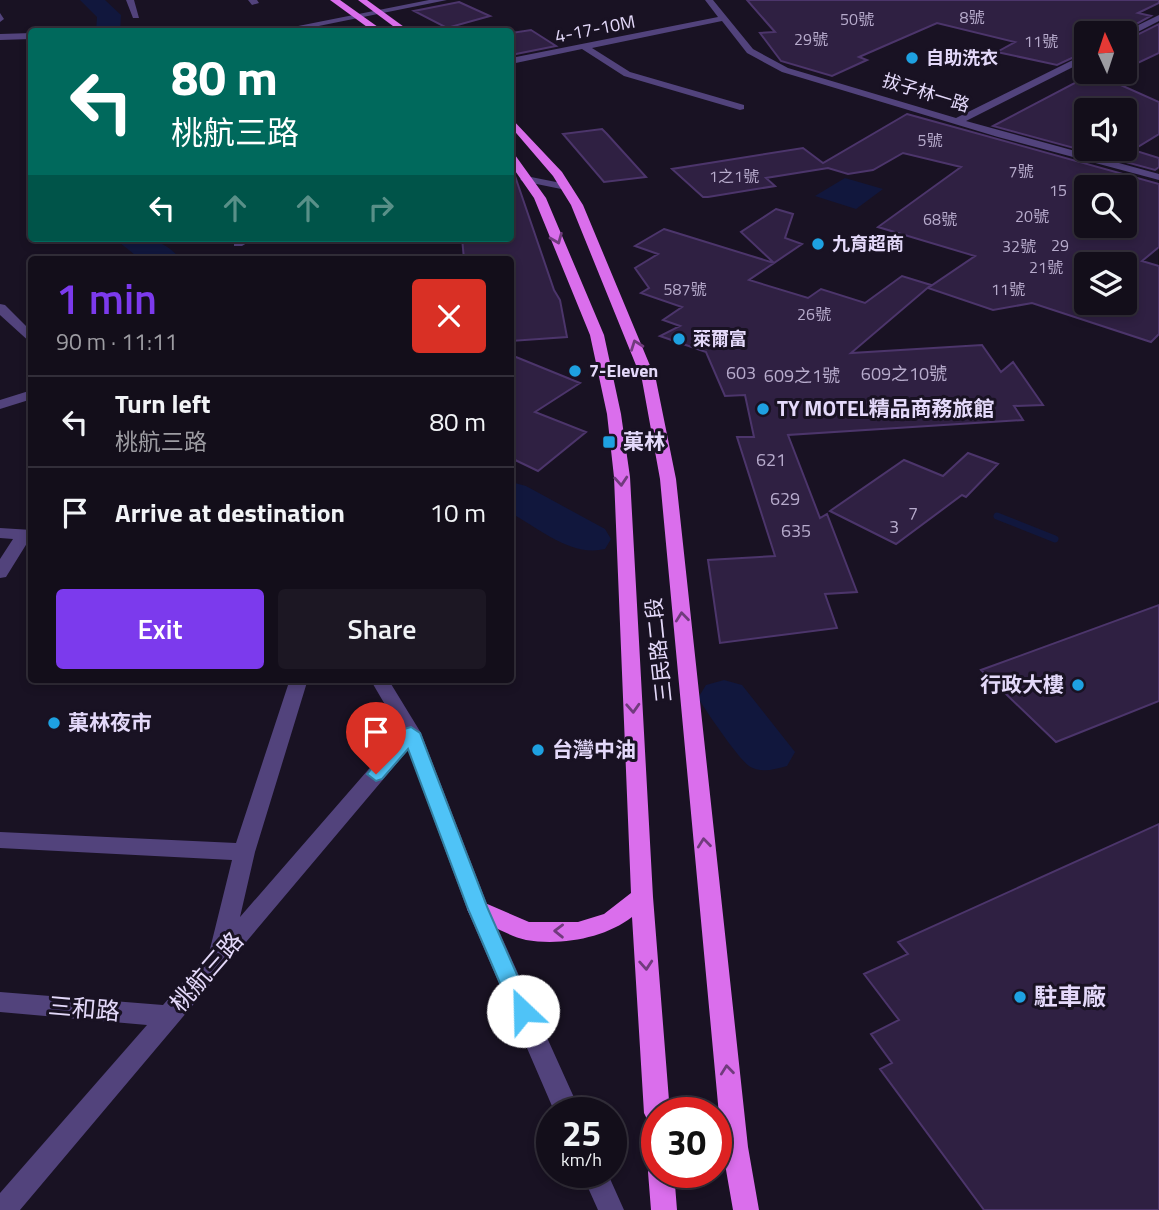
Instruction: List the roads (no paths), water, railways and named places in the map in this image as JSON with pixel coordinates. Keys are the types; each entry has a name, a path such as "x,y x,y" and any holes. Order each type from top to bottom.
{"main road":[{"path":"334,0 376,28"},
{"path":"362,0 402,28"},
{"name":"三民路二段","path":"514,125 566,187 577,205 649,380 668,479 735,1147 746,1210"},
{"name":"三民路二段","path":"514,161 540,198 597,335 614,414 622,477 642,897 656,1097"},
{"path":"478,909 527,931 578,931 611,921 642,897"},
{"path":"662,1188 664,1210"}],"street":[{"path":"130,0 136,16"},
{"path":"296,28 443,0"},
{"name":"拔子林一路","path":"709,0 750,51 772,64 958,121 1159,177"},
{"name":"4-17-10M","path":"514,60 726,18"},
{"path":"1138,28 1159,18"},
{"path":"0,37 28,36"},
{"path":"586,48 627,74 740,107"},
{"path":"958,121 1074,63"},
{"path":"526,178 566,187"},
{"path":"0,307 28,336"},
{"path":"0,405 28,395"},
{"path":"0,533 28,535"},
{"path":"0,573 28,535"},
{"path":"219,957 244,852 298,683"},
{"path":"381,683 411,733 478,909 561,1097"},
{"name":"桃航三路","path":"3,1210 411,733"},
{"path":"0,840 244,852"},
{"name":"三和路","path":"0,1002 168,1016"},
{"path":"601,1188 611,1210"}],"waterway":[{"path":"91,0 109,15 108,28"},
{"path":"136,242 158,256"},
{"path":"514,497 589,539"},
{"path":"997,516 1055,539"},
{"path":"724,698 768,752"}],"place":[{"name":"自助洗衣","path":"912,58"},
{"name":"九育超商","path":"818,244"},
{"name":"萊爾富","path":"679,339"},
{"name":"7-Eleven","path":"575,371"},
{"name":"TY MOTEL精品商務旅館","path":"763,409"},
{"name":"菓林","path":"609,442"},
{"name":"行政大樓","path":"1078,685"},
{"name":"菓林夜市","path":"54,723"},
{"name":"台灣中油","path":"538,750"},
{"name":"駐車廠","path":"1020,997"}]}
